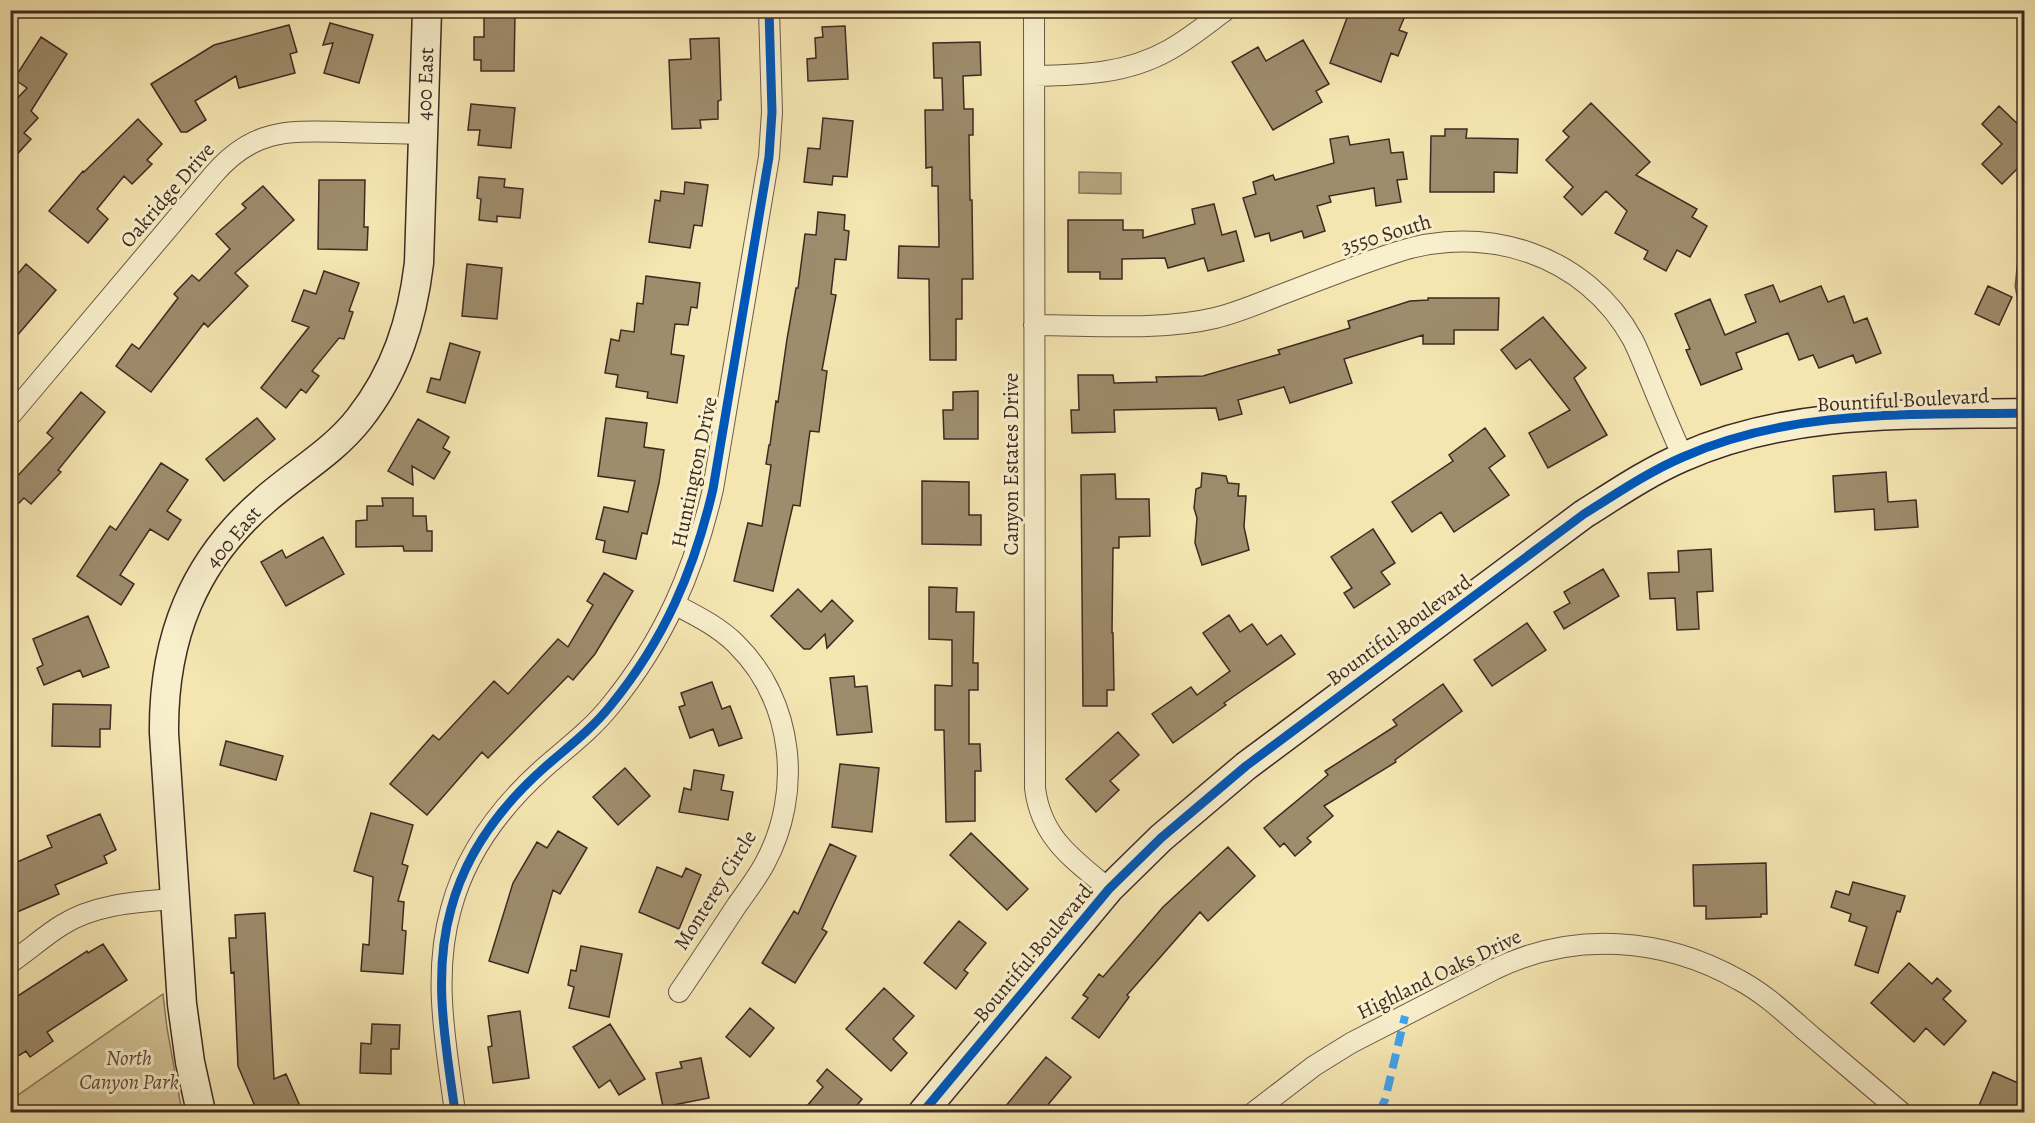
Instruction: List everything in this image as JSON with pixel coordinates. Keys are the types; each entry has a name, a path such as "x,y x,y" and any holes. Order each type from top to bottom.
{"main road":[{"name":"400 East","path":"201,1113 186,1037 174,899 164,706 174,639 196,585 224,542 267,498 328,451 358,420 384,382 405,335 415,294 419,263 427,10"},
{"name":"Bountiful Boulevard","path":"933,1109 1109,889 1161,838 1246,766 1584,514 1683,457 1735,438 1770,429 1849,417 1890,414 2025,413"}],"street":[{"name":"Huntington Drive","path":"454,1113 441,985 445,936 458,887 469,861 486,831 521,790 575,743 610,706 637,670 676,605 698,548 714,489 766,180 772,112 769,10"},
{"name":"Canyon Estates Drive","path":"1034,10 1035,788 1041,817 1049,831 1070,856 1109,889"},
{"path":"1034,76 1080,75 1125,68 1169,50 1226,10"},
{"name":"Oakridge Drive","path":"10,416 214,174 234,154 259,139 290,131 423,134"},
{"name":"3550 South","path":"1034,325 1163,325 1200,322 1235,312 1413,247 1455,240 1497,243 1519,248 1558,265 1585,283 1608,305 1633,340 1683,457"},
{"name":"Monterey Circle","path":"676,605 699,617 735,643 765,678 782,722 787,743 788,766 784,812 765,863 679,992"},
{"path":"10,963 63,924 78,916 109,906 174,899"},
{"name":"Highland Oaks Drive","path":"1254,1113 1314,1066 1350,1043 1495,969 1534,953 1587,944 1648,946 1679,953 1741,980 1782,1010 1901,1113"}],"lane":[{"path":"2025,257 2021,286 2025,301"}],"green space":[{"name":"North Canyon Park","path":"163,994 182,1112 11,1112 11,1100"}],"shaded area":[{"path":"1079,172 1121,173 1121,194 1079,193"}],"building":[{"path":"1350,10 1390,10 1405,16 1399,30 1407,33 1398,56 1391,53 1381,82 1330,63"},
{"path":"484,14 515,15 514,71 481,71 481,60 474,60 474,37 484,37"},
{"path":"330,23 373,35 359,83 324,73 333,43 323,45"},
{"path":"289,25 297,52 290,54 295,73 239,88 236,76 195,101 206,120 187,132 181,132 151,84 214,45"},
{"path":"845,26 848,79 808,81 807,59 816,58 815,38 823,37 822,27"},
{"path":"41,37 67,54 31,111 38,118 24,133 31,139 10,162 10,106 27,88 14,79"},
{"path":"719,38 721,100 718,101 718,119 700,120 701,128 672,129 669,60 691,59 690,39"},
{"path":"1303,40 1329,84 1316,91 1322,102 1273,130 1232,62 1258,47 1266,61"},
{"path":"980,42 981,75 963,76 964,109 973,109 973,135 969,135 973,279 962,279 962,319 956,319 956,360 930,360 929,279 898,278 899,246 939,247 938,186 932,186 932,167 926,168 925,110 943,110 942,78 934,78 933,43"},
{"path":"1591,103 1650,162 1636,175 1697,209 1692,217 1707,226 1690,257 1677,250 1666,271 1644,259 1648,251 1615,233 1627,211 1606,191 1582,215 1564,197 1573,187 1546,160 1569,137 1563,131"},
{"path":"471,104 515,108 511,148 478,145 480,130 468,130"},
{"path":"1999,106 2025,131 2025,161 2002,184 1982,164 2002,144 1982,124"},
{"path":"823,118 853,121 847,177 833,176 832,185 804,182 808,148 820,149"},
{"path":"138,119 162,144 147,160 152,164 132,184 124,176 97,209 108,219 88,243 49,211 83,171"},
{"path":"1445,129 1467,129 1466,138 1518,139 1517,173 1494,172 1494,192 1430,192 1431,136 1445,136"},
{"path":"1348,136 1350,145 1389,139 1391,153 1403,152 1407,179 1397,180 1401,202 1376,206 1374,188 1329,196 1331,202 1317,206 1325,231 1304,238 1302,231 1271,241 1269,233 1255,237 1243,198 1256,194 1253,182 1273,175 1275,180 1334,163 1330,139"},
{"path":"479,177 505,179 504,187 523,189 520,218 497,216 497,222 479,220 481,199 477,198"},
{"path":"319,180 365,180 364,227 368,227 367,250 318,249"},
{"path":"685,182 708,185 702,226 694,225 690,248 649,242 655,200 660,201 661,191 684,194"},
{"path":"263,186 294,220 235,273 248,286 208,327 204,323 151,392 116,366 132,344 139,349 178,298 174,294 192,275 199,281 230,249 216,234 246,208 242,204"},
{"path":"1214,204 1222,235 1236,231 1244,261 1208,271 1204,258 1168,268 1165,258 1122,259 1122,279 1100,279 1100,272 1068,272 1068,220 1123,220 1123,230 1143,230 1143,238 1195,224 1192,209"},
{"path":"818,212 845,215 844,230 849,231 846,260 835,259 831,294 836,295 822,370 827,371 819,432 810,431 800,506 793,505 773,591 734,581 748,523 762,526 771,465 766,464 796,288 798,288 805,234 816,235"},
{"path":"26,264 56,290 10,344 10,283"},
{"path":"467,264 502,268 497,319 462,316"},
{"path":"324,271 359,283 349,311 353,312 344,339 339,338 312,371 319,376 306,393 301,389 286,408 261,388 309,327 292,321 304,290 316,294"},
{"path":"646,276 700,283 697,308 691,307 688,325 675,324 671,354 684,356 677,403 647,398 648,392 616,387 618,375 605,373 611,339 619,341 621,330 634,332 637,303 643,304"},
{"path":"1773,285 1780,302 1821,286 1828,302 1844,296 1854,323 1867,318 1881,353 1856,363 1853,355 1819,368 1813,355 1799,360 1788,333 1736,353 1742,369 1701,385 1686,350 1690,349 1675,314 1710,299 1725,335 1756,322 1745,295"},
{"path":"1988,286 2012,297 1999,325 1975,314"},
{"path":"1428,298 1499,298 1498,330 1454,330 1454,344 1423,344 1423,335 1344,359 1352,383 1290,403 1284,387 1238,400 1242,414 1219,420 1216,408 1114,410 1115,432 1072,433 1071,410 1079,410 1078,375 1113,375 1114,383 1157,382 1156,377 1203,376 1280,354 1278,350 1350,328 1348,321 1410,301 1428,300"},
{"path":"1543,317 1586,368 1574,378 1607,435 1548,468 1529,433 1570,410 1530,359 1516,369 1501,350"},
{"path":"450,343 480,352 465,403 427,392 431,378 440,380"},
{"path":"978,391 978,439 944,439 943,410 953,410 953,392"},
{"path":"81,392 105,412 58,470 61,472 31,504 24,498 10,512 10,484 53,438 47,433"},
{"path":"257,418 275,439 224,481 206,459"},
{"path":"606,418 647,423 644,447 664,450 647,534 642,533 636,559 603,552 605,541 596,539 604,507 628,512 635,481 598,476"},
{"path":"418,419 449,437 443,448 450,452 434,479 412,466 413,485 388,471"},
{"path":"1485,428 1505,456 1489,468 1509,495 1454,532 1441,512 1412,532 1392,502 1453,461 1449,455"},
{"path":"161,463 188,480 167,511 181,520 168,540 150,529 120,575 134,584 121,605 77,576 110,526 116,530"},
{"path":"1886,472 1888,502 1916,500 1918,527 1875,530 1874,509 1835,512 1833,476"},
{"path":"1202,473 1226,476 1228,483 1239,484 1238,496 1246,496 1244,527 1249,550 1202,565 1195,543 1197,518 1194,508 1196,489 1201,487"},
{"path":"1115,474 1116,499 1149,499 1150,536 1119,537 1119,548 1113,548 1114,690 1107,690 1107,706 1083,706 1081,475"},
{"path":"922,481 969,482 969,515 981,515 981,545 922,544"},
{"path":"382,498 413,498 413,516 426,516 427,531 432,531 432,551 404,551 403,546 356,547 356,521 367,520 367,506 383,506"},
{"path":"1373,529 1395,563 1381,572 1390,584 1354,608 1344,593 1352,588 1331,557"},
{"path":"323,537 344,574 286,606 261,562 282,550 286,558"},
{"path":"1711,549 1713,591 1697,592 1699,629 1677,630 1675,598 1650,599 1648,573 1679,572 1678,551"},
{"path":"1603,569 1619,596 1564,629 1554,612 1570,603 1564,592"},
{"path":"604,573 633,591 595,654 573,680 568,676 488,758 482,752 427,815 390,784 433,735 439,740 494,681 508,694 558,639 568,647 593,605 587,601"},
{"path":"929,587 957,588 956,612 974,612 973,663 978,663 978,690 969,690 969,744 980,744 981,771 975,771 975,821 946,822 944,730 935,730 935,685 952,686 952,640 929,639"},
{"path":"798,589 821,612 832,600 853,621 827,648 825,634 810,649 804,649 771,616"},
{"path":"1229,615 1240,632 1252,624 1267,645 1281,635 1295,654 1224,703 1226,705 1173,743 1152,714 1191,687 1197,695 1230,671 1203,633"},
{"path":"88,616 109,667 83,677 80,670 44,685 37,668 43,665 33,639"},
{"path":"1527,623 1546,650 1492,686 1474,660"},
{"path":"854,676 855,687 867,686 872,732 837,735 830,678"},
{"path":"712,682 722,709 730,706 742,738 719,746 713,729 690,738 679,707 685,705 681,693"},
{"path":"1443,684 1462,711 1395,760 1396,762 1324,806 1333,816 1307,838 1311,842 1295,856 1284,843 1280,847 1264,828 1328,775 1325,771 1397,725 1393,720"},
{"path":"53,704 111,705 110,729 100,729 100,747 52,746"},
{"path":"1118,732 1139,755 1110,781 1119,790 1096,812 1066,779"},
{"path":"226,741 283,756 276,780 220,765"},
{"path":"840,764 879,768 872,832 832,827"},
{"path":"625,768 650,796 618,825 593,797"},
{"path":"694,770 724,775 721,790 733,792 728,820 679,812 684,788 691,790"},
{"path":"371,813 413,825 402,864 408,866 398,901 404,902 402,930 406,931 403,974 361,971 363,944 369,945 373,877 354,871"},
{"path":"100,814 116,850 104,856 107,863 55,885 59,894 10,915 10,865 52,847 47,836"},
{"path":"558,831 587,848 560,894 553,890 528,973 489,961 513,883 537,842 547,848"},
{"path":"971,833 1028,889 1007,910 950,855"},
{"path":"830,844 856,856 822,929 827,932 795,983 762,963 794,911 798,914"},
{"path":"1228,847 1255,876 1208,921 1200,912 1127,995 1129,997 1099,1038 1072,1018 1088,998 1083,995 1099,974 1103,977 1163,907"},
{"path":"1766,863 1767,914 1761,914 1761,917 1706,919 1706,906 1694,906 1693,865"},
{"path":"657,867 682,877 686,868 701,875 679,929 639,912"},
{"path":"1853,882 1905,896 1900,912 1897,911 1878,973 1855,965 1867,927 1849,921 1851,914 1831,907 1836,891 1849,895"},
{"path":"265,913 274,1079 286,1074 303,1113 267,1113 265,1108 257,1111 238,1066 234,972 231,973 229,938 236,938 235,915"},
{"path":"959,921 986,943 964,970 968,973 956,989 924,963"},
{"path":"103,944 127,980 47,1032 53,1041 30,1057 26,1051 10,1061 10,1001 87,951 88,953"},
{"path":"581,946 622,954 609,1017 569,1008 574,987 568,985 571,970 576,971"},
{"path":"1909,963 1932,984 1937,978 1951,991 1943,999 1966,1021 1944,1045 1926,1028 1914,1042 1871,1003"},
{"path":"884,988 914,1016 893,1039 907,1053 891,1071 846,1029"},
{"path":"750,1008 774,1028 750,1057 726,1037"},
{"path":"520,1011 529,1078 493,1083 488,1047 492,1046 488,1016"},
{"path":"372,1024 400,1025 399,1049 391,1049 391,1074 360,1073 361,1043 371,1044"},
{"path":"610,1024 645,1079 619,1095 610,1080 599,1088 573,1047"},
{"path":"1046,1057 1071,1077 1041,1113 1000,1113"},
{"path":"701,1058 709,1098 663,1107 656,1073 682,1068 680,1062"},
{"path":"827,1069 862,1099 851,1113 801,1113 823,1087 817,1081"},
{"path":"1993,1072 2025,1086 2025,1113 1976,1113"}],"marked path":[{"path":"1379,1112 1385,1100 1405,1016"}],"cycle path":[{"path":"455,1112 442,1011 442,960 451,909 466,868 487,831 500,814 529,782 596,722 630,680 662,630 675,603 705,519 713,489 769,157 772,112 769,10"},
{"path":"923,1112 1109,889 1161,838 1246,766 1584,514 1657,469 1724,441 1766,430 1808,423 1894,415 2024,413"}]}
